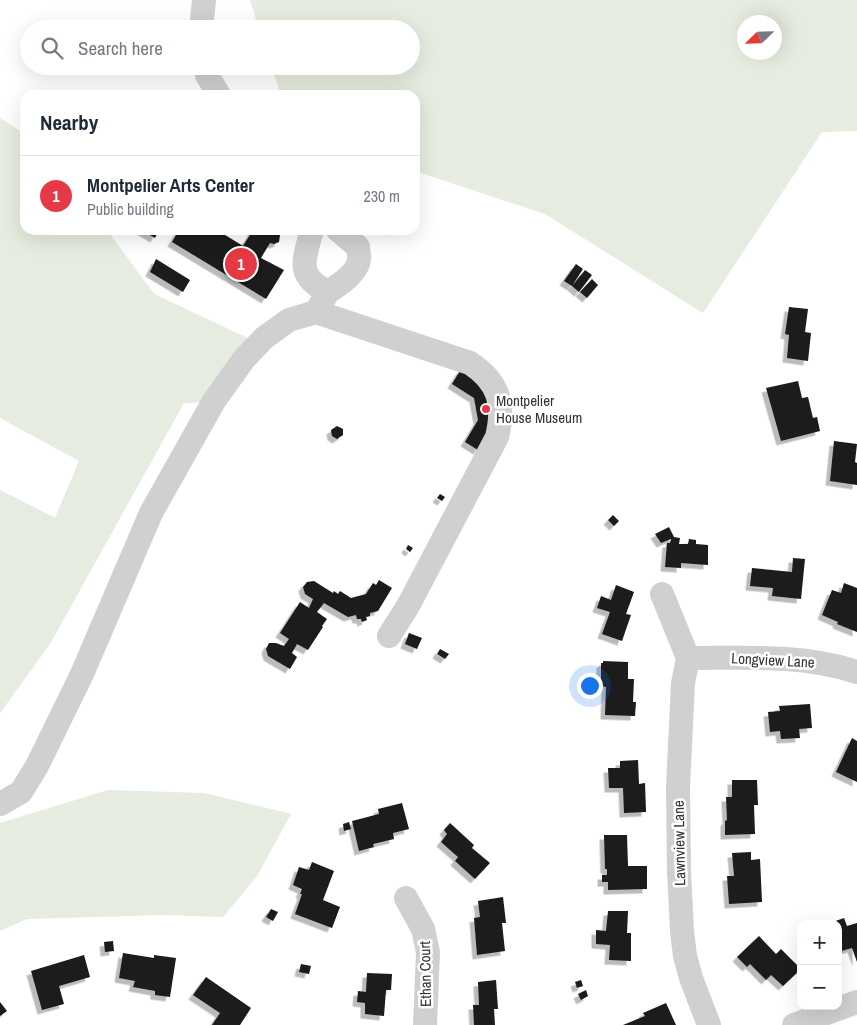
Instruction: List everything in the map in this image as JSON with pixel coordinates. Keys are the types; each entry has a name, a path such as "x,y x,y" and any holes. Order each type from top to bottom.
{"street":[{"path":"202,20 204,0"},
{"path":"207,75 216,90"},
{"path":"311,235 303,264 310,281 328,292"},
{"path":"316,312 328,292 340,285 352,274 360,261 358,247 344,235"},
{"path":"0,804 21,792 37,766 82,674 151,512 214,401 244,359 264,338 289,320 316,312 470,363 488,378 500,400 501,415 497,438 408,606 389,636"},
{"path":"662,594 688,658"},
{"name":"Longview Lane","path":"688,658 804,660 836,665 857,672"},
{"name":"Lawnview Lane","path":"688,658 683,683 678,787 682,931 685,956 691,978 709,1025"},
{"name":"Ethan Court","path":"406,898 423,929 428,952 426,1025"},
{"path":"794,1025 857,1002"}],"shaded area":[{"path":"250,0 857,0 857,131 822,132 703,313 545,214 420,173 420,90 279,90 274,75 420,75 420,20 256,20"},
{"path":"0,118 20,131 20,235 111,235 154,294 252,340 209,402 184,403 50,644 0,713 0,490 55,518 79,461 0,418"},
{"path":"108,790 204,793 291,814 257,876 223,917 164,915 27,919 0,931 0,823"}],"building":[{"path":"176,235 225,235 243,246 250,235 280,235 279,242 270,243 261,258 284,270 266,299 172,242"},
{"path":"156,259 190,280 183,292 150,272"},
{"path":"576,264 583,269 572,286 564,281"},
{"path":"585,270 592,275 579,292 572,286"},
{"path":"592,279 598,285 587,298 580,292"},
{"path":"789,307 808,309 805,332 811,333 808,361 787,358 789,335 785,334"},
{"name":"Montpelier House Museum","path":"461,369 490,386 498,419 478,450 465,442 478,420 474,398 452,384"},
{"path":"798,381 802,398 808,397 813,418 817,417 820,431 781,441 766,388"},
{"path":"337,426 343,429 343,435 337,439 332,436 331,430"},
{"path":"834,441 857,444 855,462 857,463 857,485 830,481"},
{"path":"440,494 445,497 442,501 437,498"},
{"path":"613,515 619,521 614,526 608,520"},
{"path":"669,527 674,537 680,538 679,544 688,544 689,539 696,540 696,544 708,545 708,565 681,563 681,568 665,567 667,543 670,543 671,539 661,543 655,534"},
{"path":"408,545 413,548 410,552 406,549"},
{"path":"793,558 805,559 801,599 772,596 773,588 750,586 752,568 792,572"},
{"path":"379,580 392,588 378,611 370,613 370,616 366,617 367,620 362,622 361,619 357,619 356,615 348,617 324,603 317,612 327,619 323,627 308,650 297,644 292,653 297,657 290,669 268,656 266,649 269,643 284,646 289,639 280,633 300,602 309,608 313,599 305,594 303,587 307,582 314,581 333,593 334,591 338,594 340,591 351,598 366,594 373,583 376,585"},
{"path":"844,583 857,588 857,632 837,624 838,622 822,615 832,590 841,593"},
{"path":"616,585 634,592 626,614 631,615 622,641 602,634 610,612 597,608 601,596 611,600"},
{"path":"409,633 422,638 417,649 405,644"},
{"path":"440,649 449,654 445,659 437,654"},
{"path":"603,661 628,662 628,679 634,679 633,702 636,702 635,716 605,715 606,687 601,686 601,663"},
{"path":"810,704 812,728 799,729 800,738 781,739 780,731 770,732 768,712 780,711 779,706"},
{"path":"852,738 857,741 857,782 836,772"},
{"path":"638,760 639,784 645,783 646,812 624,813 623,788 609,788 608,768 620,768 620,761"},
{"path":"732,780 757,780 758,805 754,805 755,834 725,835 725,821 727,820 726,797 732,797"},
{"path":"402,803 409,829 393,833 394,839 373,844 374,847 359,851 352,821 379,814 378,809"},
{"path":"349,822 351,829 344,831 343,824"},
{"path":"450,823 474,845 472,848 490,863 475,879 455,861 458,857 441,842 447,834 444,830"},
{"path":"604,835 627,835 628,866 647,866 647,889 608,890 608,882 602,882 602,875 607,875 607,869 605,869"},
{"path":"751,852 751,860 760,859 762,902 729,904 727,876 734,876 732,853"},
{"path":"312,862 334,871 323,900 340,907 332,928 295,914 302,889 293,885 299,867 309,870"},
{"path":"503,897 506,923 502,923 505,951 477,955 474,918 480,917 478,901"},
{"path":"271,909 278,912 273,921 266,917"},
{"path":"608,911 628,911 627,933 631,933 631,961 609,960 610,945 596,944 596,930 606,931"},
{"path":"844,918 847,926 857,923 857,962 852,948 842,951 842,920 838,920"},
{"path":"759,936 776,954 781,949 797,965 797,973 783,986 771,975 766,980 750,964 747,967 737,957"},
{"path":"113,941 114,951 105,952 104,942"},
{"path":"123,953 154,958 154,955 176,958 170,997 155,995 155,991 133,987 135,981 119,978"},
{"path":"84,955 90,977 59,986 64,1004 42,1010 31,971"},
{"path":"301,964 311,966 309,974 299,972"},
{"path":"367,973 392,974 391,990 386,990 384,1016 365,1014 365,1003 357,1002 358,991 366,992"},
{"path":"206,977 251,1008 240,1025 212,1025 220,1013 193,995"},
{"path":"496,980 498,1009 494,1009 495,1025 474,1025 473,1005 479,1005 478,982"},
{"path":"581,980 583,986 577,988 575,982"},
{"path":"586,990 588,996 581,1000 578,994"},
{"path":"0,1002 7,1011 0,1016"},
{"path":"666,1003 676,1025 623,1025 645,1016 643,1013"}],"place":[{"name":"Montpelier Arts Center","path":"241,264"},
{"name":"Montpelier House Museum","path":"486,409"}]}
